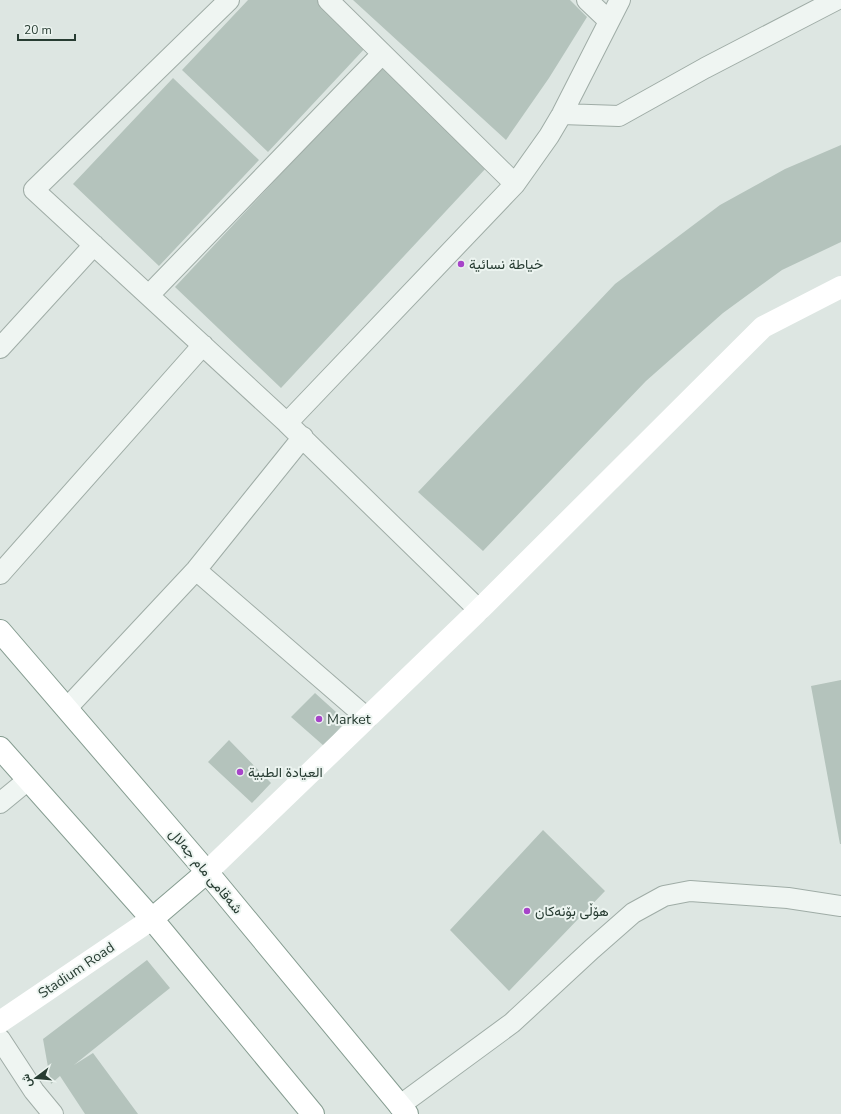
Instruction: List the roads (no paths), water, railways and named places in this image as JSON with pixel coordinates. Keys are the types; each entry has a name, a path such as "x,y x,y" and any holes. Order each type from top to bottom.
{"main road":[{"name":"Stadium Road","path":"0,1022 152,919 207,872 479,610 763,327 841,287"},
{"name":"شەقامی مام جەلال","path":"0,631 207,872 403,1110"},
{"path":"0,748 152,919 313,1114"}],"street":[{"path":"229,0 34,190 287,423 479,610"},
{"path":"328,0 515,184"},
{"path":"587,0 609,21"},
{"path":"287,423 515,184 549,136 562,114 620,0"},
{"path":"562,114 619,116 705,68 836,0"},
{"path":"149,295 382,54"},
{"path":"0,348 94,245"},
{"path":"0,574 203,345"},
{"path":"67,708 196,570 302,438"},
{"path":"196,570 368,718"},
{"path":"0,803 28,780"},
{"path":"403,1110 512,1023 633,913 664,896 690,891 788,898 841,906"},
{"path":"0,1039 34,1091 53,1114"}],"place":[{"name":"خياطة نسائية","path":"461,264"},
{"name":"Market","path":"319,719"},
{"name":"العيادة الطبية","path":"240,772"},
{"name":"هۆڵی بۆنەکان","path":"527,911"}]}
